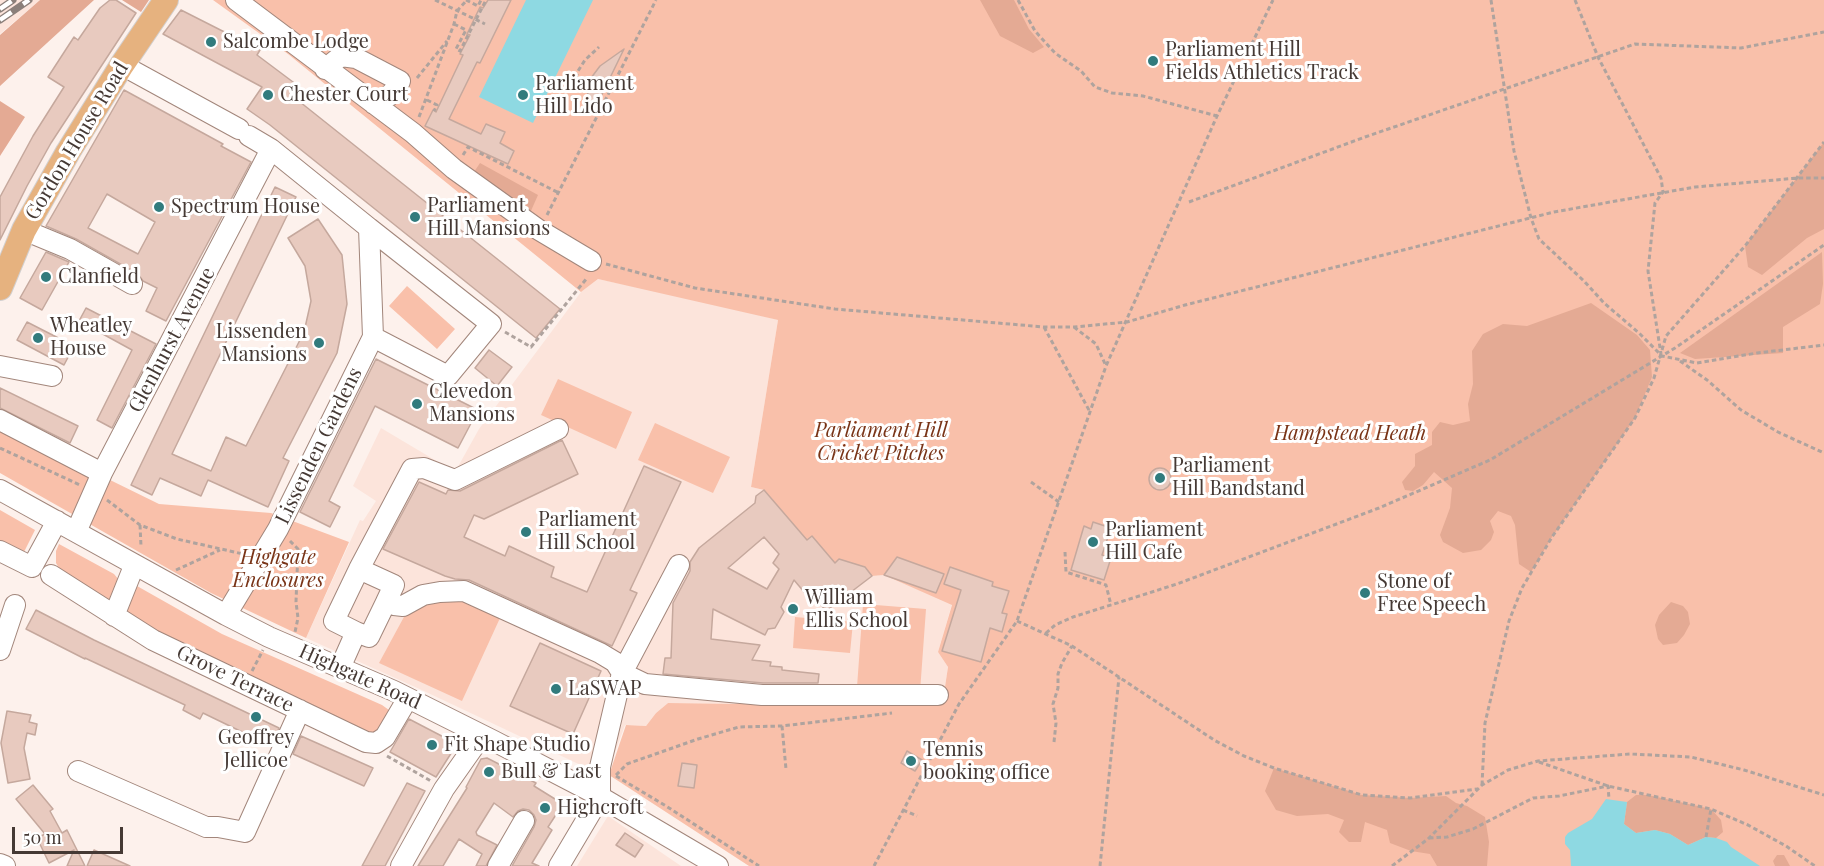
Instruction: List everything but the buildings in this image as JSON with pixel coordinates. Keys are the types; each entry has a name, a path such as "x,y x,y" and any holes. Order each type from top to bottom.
{"main road":[{"name":"Gordon House Road","path":"0,288 24,230 68,152 166,0"}],"street":[{"path":"236,0 413,133 454,169 539,230 591,261"},
{"path":"325,69 341,56 356,58 400,81 389,96 374,104"},
{"path":"122,65 271,149 491,324 448,376 373,337"},
{"name":"Glenhurst Avenue","path":"76,532 99,482 271,149"},
{"name":"Lissenden Gardens","path":"226,615 278,529 373,337 369,228"},
{"path":"24,230 70,249 132,284"},
{"path":"0,366 52,376"},
{"path":"0,420 99,482"},
{"path":"359,569 394,585 369,637 334,621 359,569 412,469 424,468 454,480 558,429"},
{"name":"Highgate Road","path":"0,490 166,584 269,637 408,698 482,735 600,797 718,866"},
{"path":"0,551 32,567 57,521"},
{"path":"559,866 600,797 600,767 622,673 680,565"},
{"path":"114,616 134,566"},
{"name":"Grove Terrace","path":"51,575 153,640 366,742 376,743"},
{"path":"386,602 403,606 423,595 464,591 600,652 615,662 622,673 645,684 762,695 943,701"},
{"path":"0,650 15,604"},
{"path":"340,668 356,632"},
{"path":"376,743 385,737 408,698"},
{"path":"78,771 206,827 245,832 300,710"},
{"path":"401,866 444,789 482,735"},
{"path":"498,866 524,821"},
{"path":"0,864 5,866"}],"path":[{"path":"435,0 485,24"},
{"path":"413,133 449,39 457,11 466,0 478,6 483,0"},
{"path":"454,24 466,30 456,49 460,51 483,0"},
{"path":"539,230 560,193 656,0"},
{"path":"1018,0 1035,31 1055,53 1081,71 1095,87 1112,93 1143,96 1217,116"},
{"path":"874,866 959,704 1017,621 1106,366 1217,116 1273,0"},
{"path":"1491,0 1514,151 1531,218 1539,239 1662,356 1697,363 1824,345"},
{"path":"1575,0 1598,57 1661,178 1663,192 1655,203 1648,270 1662,356"},
{"path":"1189,202 1365,137 1635,44 1741,48 1824,32"},
{"path":"400,81 412,83 449,39"},
{"path":"572,100 573,84 578,71 585,60 599,47"},
{"path":"427,100 437,105 434,111"},
{"path":"1482,785 1485,723 1509,621 1522,588 1552,537 1635,418 1654,378 1666,336 1745,246 1824,142"},
{"path":"454,169 468,147 560,193"},
{"path":"491,324 531,347 590,274 591,261 695,288 835,309 1044,327 1074,327 1127,322 1185,305 1531,218 1695,187 1798,178 1824,178"},
{"path":"1046,633 1055,625 1073,617 1176,584 1379,508 1490,460 1662,356 1824,245"},
{"path":"1044,327 1090,412"},
{"path":"1074,327 1096,344 1106,366"},
{"path":"1678,360 1707,380 1741,410 1778,432 1824,453"},
{"path":"0,448 47,471 99,482 140,525 177,539 260,558"},
{"path":"1030,482 1059,502"},
{"path":"140,525 141,546"},
{"path":"278,529 298,549 296,602 298,618 290,646"},
{"path":"166,584 174,571 221,549"},
{"path":"1065,552 1066,572 1106,585 1111,605"},
{"path":"1017,621 1072,646 1214,740 1244,756 1362,795 1410,798 1477,789"},
{"path":"246,684 269,637"},
{"path":"1054,742 1056,723 1053,704 1058,688 1058,674 1072,646"},
{"path":"1100,866 1119,677"},
{"path":"943,701 959,704"},
{"path":"600,797 627,764 738,727 782,726 902,712"},
{"path":"782,726 786,769"},
{"path":"376,743 388,756 444,789"},
{"path":"1392,866 1428,838 1482,785 1508,770 1538,761 1630,754 1691,757 1744,770 1824,795"},
{"path":"1538,761 1608,786 1712,809 1749,825 1812,865"},
{"path":"616,776 759,866"},
{"path":"1428,838 1447,837 1473,829 1533,798 1559,796 1608,786"},
{"path":"1608,786 1609,799"},
{"path":"1706,837 1712,809"},
{"path":"903,810 917,816"}],"shaded area":[{"path":"0,0 40,0 0,34"},
{"path":"40,0 94,0 0,86 0,35"},
{"path":"122,0 149,0 141,12"},
{"path":"980,0 1014,0 1029,29 1044,47 1033,53 1000,36"},
{"path":"0,101 25,117 0,156"},
{"path":"1824,142 1824,229 1807,238 1762,275 1748,267 1745,246"},
{"path":"480,163 538,195 530,213 470,178"},
{"path":"1822,252 1823,284 1820,304 1783,327 1783,353 1695,359 1680,353"},
{"name":"Parliament Hill School","path":"598,279 712,303 778,320 751,487 764,490 807,539 812,536 834,562 839,559 865,567 872,576 884,575 952,604 938,652 948,667 943,700 893,706 668,703 646,726 625,725 606,777 306,638 360,520 363,521 376,501 353,486 381,428 455,472 479,429 581,292"},
{"path":"1591,303 1637,335 1650,350 1652,377 1635,418 1552,537 1531,572 1519,564 1515,525 1511,516 1498,511 1490,521 1494,532 1491,540 1481,550 1463,553 1443,542 1440,535 1450,508 1452,488 1434,472 1423,485 1413,491 1405,490 1402,482 1415,466 1415,454 1432,445 1432,432 1440,422 1453,425 1470,421 1468,404 1473,384 1472,351 1483,334 1503,324 1527,326"},
{"path":"1671,602 1683,606 1688,612 1690,624 1677,643 1663,645 1658,639 1655,625 1659,615"},
{"path":"1274,768 1362,795 1410,798 1446,796 1485,817 1489,842 1487,866 1437,866 1430,854 1411,851 1390,843 1387,830 1365,822 1361,842 1349,842 1339,832 1344,820 1328,814 1297,816 1276,810 1265,791"},
{"path":"1636,795 1648,795 1711,809 1721,820 1723,832 1716,838 1706,837 1688,845 1670,834 1655,830 1636,833 1624,824 1627,802"},
{"path":"608,816 681,866 577,866"},
{"path":"1777,855 1784,855 1790,866 1775,866 1773,861"}],"green space":[{"name":"Hampstead Heath","path":"213,0 1824,0 1824,866 749,866 609,775 626,725 646,726 668,703 893,706 943,700 948,667 938,652 952,605 884,575 872,576 865,567 839,559 835,563 812,536 807,540 764,490 751,487 778,320 598,279 581,292 288,54"},
{"path":"407,286 455,329 437,349 389,306"},
{"path":"558,379 632,412 616,449 541,415"},
{"path":"655,423 730,457 713,493 638,460"},
{"name":"Highgate Enclosures","path":"0,426 159,504 271,513 349,542 306,638 211,593 0,473"},
{"path":"0,510 35,530 23,554 0,543"},
{"path":"59,544 114,574 119,580 113,598 106,602 64,577 56,563 56,551"},
{"path":"137,586 222,634 382,705 389,710 390,714 381,728 374,733 363,735 124,615 130,590"},
{"path":"456,598 500,618 462,701 379,663 405,615 411,609 419,604"},
{"path":"863,604 926,609 920,692 857,687"},
{"path":"795,617 853,622 850,653 793,648"}],"water":[{"path":"526,0 593,0 533,123 479,97"},
{"path":"1606,799 1627,802 1624,824 1636,833 1655,830 1670,834 1688,845 1706,837 1716,838 1727,842 1760,866 1571,866 1570,850 1565,844 1565,837 1592,819"}],"railway":[{"path":"0,9 13,0"},
{"path":"0,20 29,0"}],"place":[{"name":"Salcombe Lodge","path":"211,42"},
{"name":"Parliament Hill Fields Athletics Track","path":"1153,61"},
{"name":"Chester Court","path":"268,95"},
{"name":"Parliament Hill Lido","path":"523,95"},
{"name":"Spectrum House","path":"159,207"},
{"name":"Parliament Hill Mansions","path":"415,217"},
{"name":"Clanfield","path":"46,277"},
{"name":"Wheatley House","path":"38,338"},
{"name":"Lissenden Mansions","path":"319,343"},
{"name":"Clevedon Mansions","path":"417,404"},
{"name":"Parliament Hill Bandstand","path":"1160,478"},
{"name":"Parliament Hill School","path":"526,532"},
{"name":"Parliament Hill Cafe","path":"1093,542"},
{"name":"Stone of Free Speech","path":"1365,593"},
{"name":"William Ellis School","path":"793,609"},
{"name":"LaSWAP","path":"556,689"},
{"name":"Geoffrey Jellicoe","path":"256,717"},
{"name":"Fit Shape Studio","path":"432,745"},
{"name":"Tennis booking office","path":"911,761"},
{"name":"Bull & Last","path":"489,772"},
{"name":"Highcroft","path":"545,808"}],"park label":[{"name":"Parliament Hill Cricket Pitches","path":"881,442"}]}
